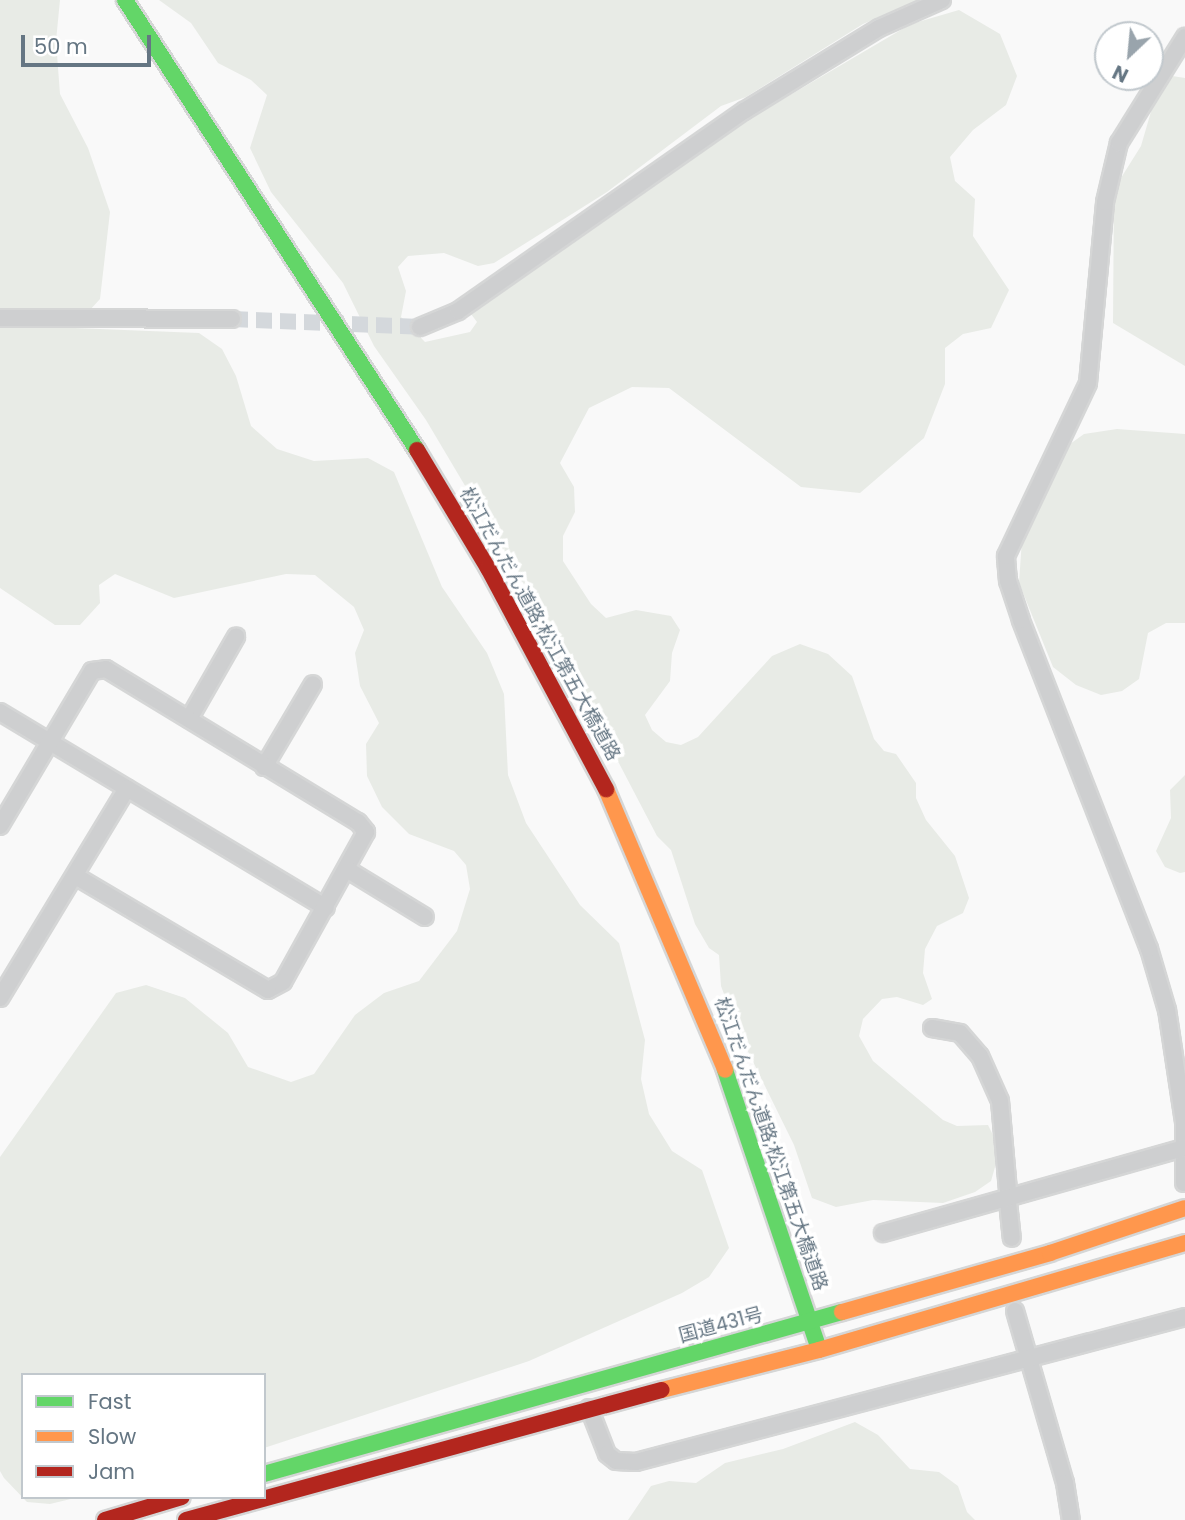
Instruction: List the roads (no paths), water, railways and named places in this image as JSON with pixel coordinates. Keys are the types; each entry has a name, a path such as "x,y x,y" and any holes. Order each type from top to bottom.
{"highway":[{"name":"松江だんだん道路;松江第五大橋道路","path":"125,0 390,404 488,568 624,821 673,933 719,1052 820,1350"},
{"name":"国道431号","path":"266,1473 1050,1253 1185,1208"},
{"path":"186,1520 240,1512 589,1408 820,1350 1185,1243"},
{"path":"105,1520 175,1499"}],"street":[{"path":"420,327 458,311 744,111 879,28 942,0"},
{"path":"1185,37 1119,143 1105,202 1088,383 1006,556 1008,582 1021,620 1149,949 1167,1010 1184,1148 1185,1183"},
{"path":"0,318 232,318"},
{"path":"189,719 236,637"},
{"path":"0,826 92,671 106,669 363,827 366,838 282,982 268,990 75,876"},
{"path":"264,767 313,684"},
{"path":"0,712 326,908"},
{"path":"0,998 127,788"},
{"path":"348,870 425,917"},
{"path":"932,1028 960,1033 980,1056 1000,1101 1012,1238"},
{"path":"883,1233 1184,1148"},
{"path":"1015,1311 1027,1362 1065,1483 1071,1520"},
{"path":"589,1408 607,1454 616,1461 636,1462 1027,1362 1185,1317"}],"tunnel":[{"path":"232,319 420,327"}]}
